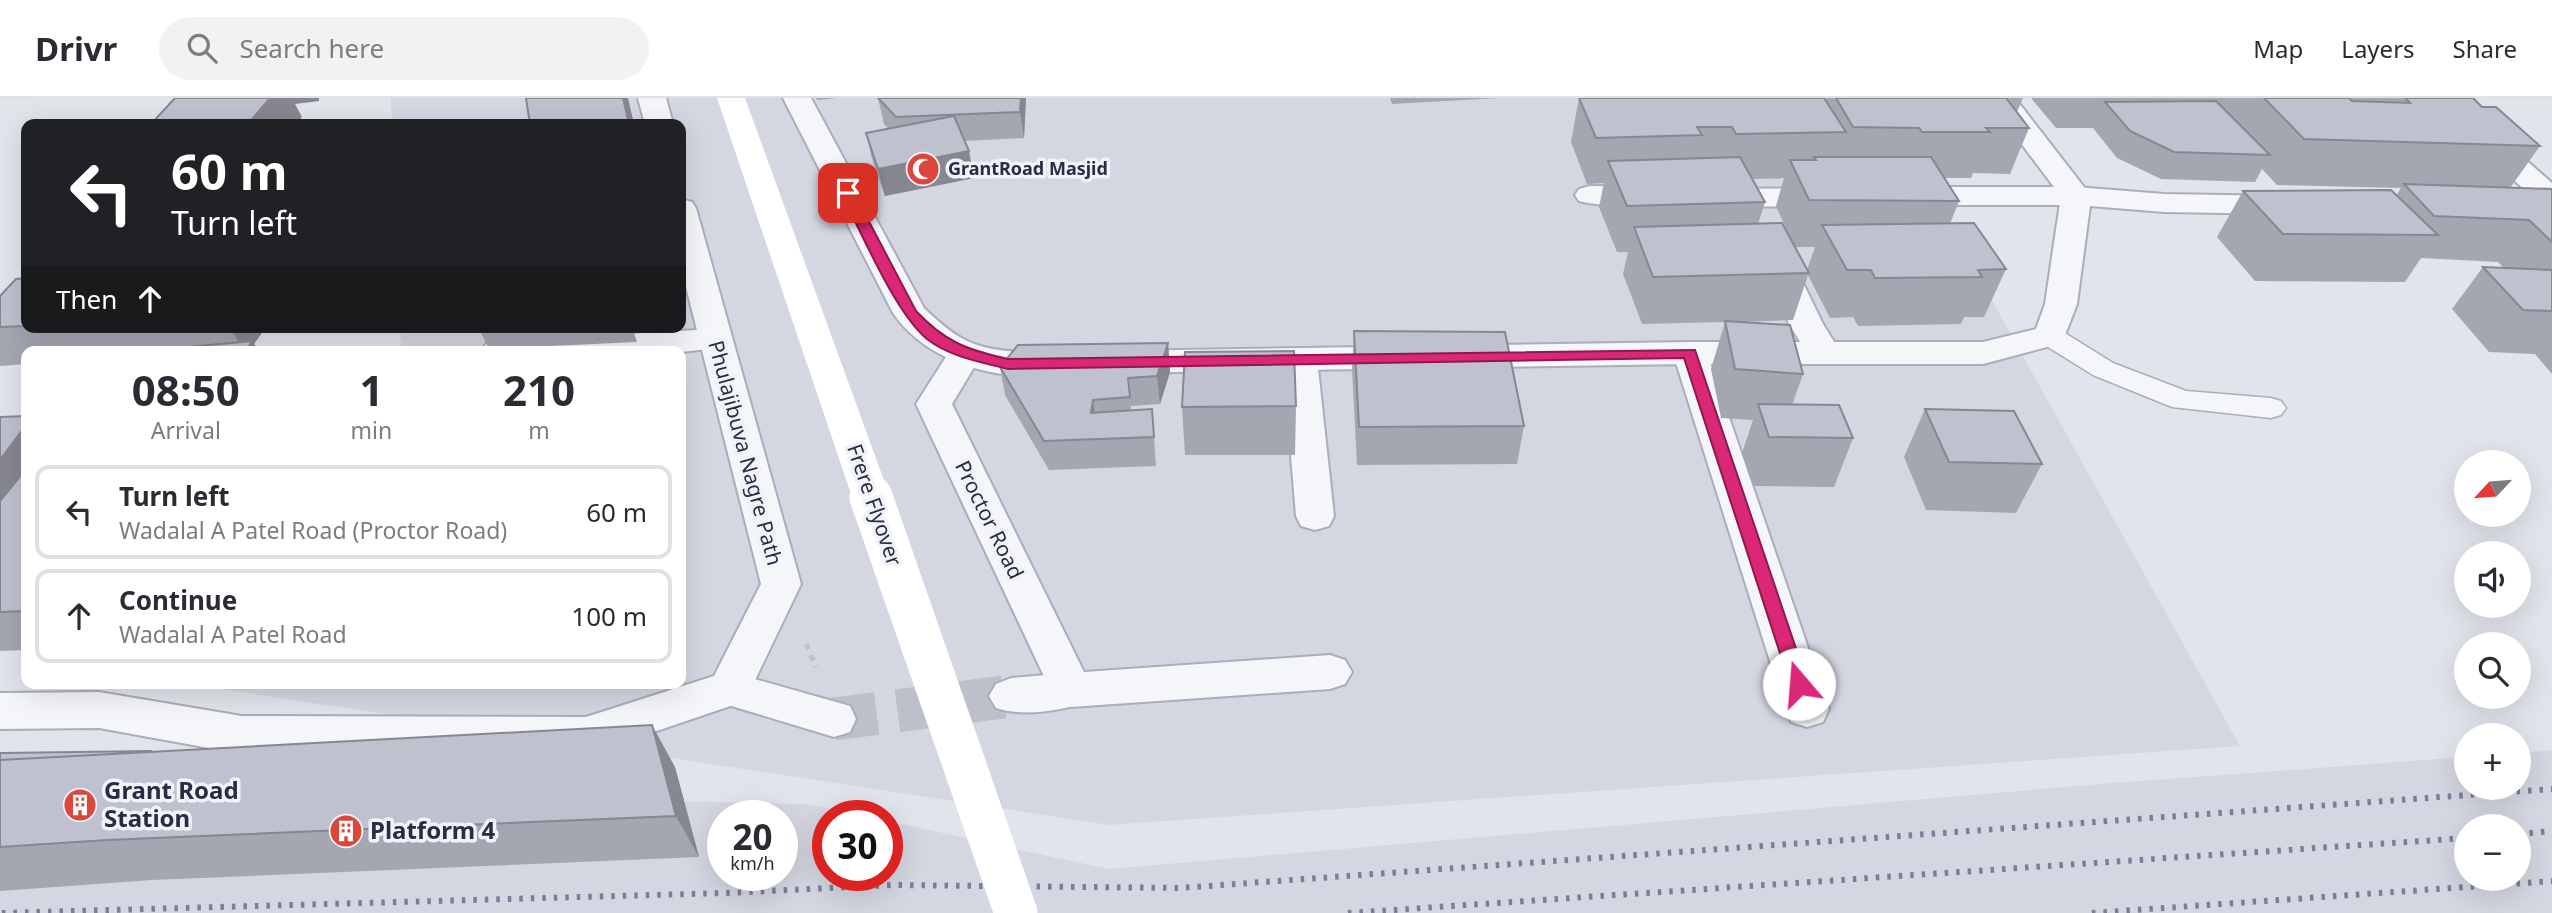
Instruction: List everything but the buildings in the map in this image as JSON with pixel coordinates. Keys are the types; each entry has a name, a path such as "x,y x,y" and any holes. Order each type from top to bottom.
{"main road":[{"name":"Frere Flyover","path":"731,98 1017,913"}],"street":[{"path":"653,98 658,119"},
{"path":"797,98 910,313 933,337 965,354 1008,364 1690,353 1983,353 2050,336 2061,304 2076,196 2001,98"},
{"path":"2440,98 2552,199"},
{"path":"2521,170 2552,172"},
{"path":"1590,195 1757,219 1865,197 2076,196 2164,203 2316,206"},
{"path":"1757,219 1806,324 1824,353"},
{"name":"Phulajibuva Nagre Path","path":"686,227 781,584 730,689"},
{"path":"606,346 715,340"},
{"path":"1690,353 1807,709"},
{"name":"Proctor Road","path":"965,354 934,404 1071,690"},
{"path":"1300,359 1315,516"},
{"path":"1011,696 1330,672"},
{"path":"0,711 99,710 242,735 586,736 730,689 834,719"}],"lane":[{"path":"2050,336 2103,369 2182,400 2271,408"}],"shaded area":[{"path":"391,98 1785,98 1935,198 2240,746 1109,825 221,689 686,689 686,346 401,346 400,333 686,333 686,119 392,119"},
{"path":"2552,750 2552,913 0,913 0,778 92,789 707,802 707,891 798,891 798,804 812,805 812,891 903,891 903,824 1109,869 2100,784 2454,758 2454,800 2531,800 2531,752"}],"tunnel":[{"path":"834,719 1011,696"}],"railway":[{"path":"2,913 725,893 893,885 1180,888 2552,789"},
{"path":"2531,833 2552,831"},
{"path":"1348,913 2454,839"},
{"path":"2092,913 2552,881"}],"place":[{"name":"GrantRoad Masjid","path":"923,169"},
{"name":"Grant Road Station","path":"80,805"},
{"name":"Platform 4","path":"346,831"}],"route":[{"path":"848,193 910,313 933,337 965,354 1008,364 1690,353 1799,684"}]}
